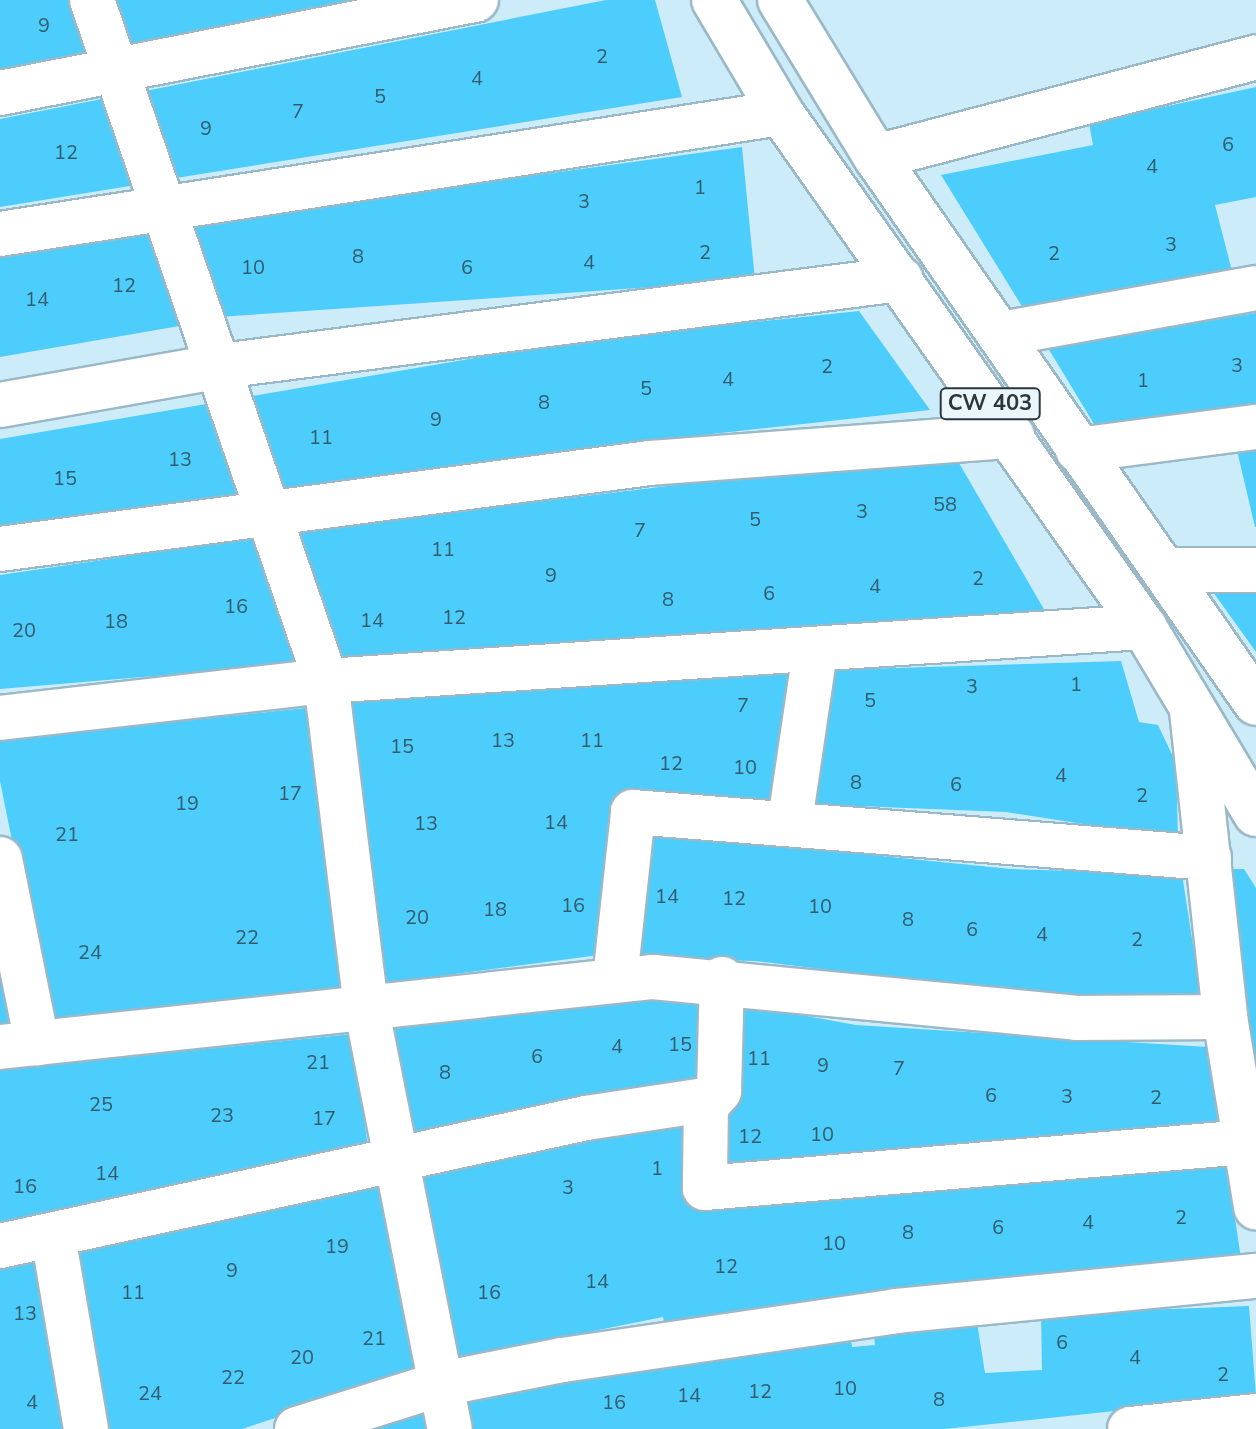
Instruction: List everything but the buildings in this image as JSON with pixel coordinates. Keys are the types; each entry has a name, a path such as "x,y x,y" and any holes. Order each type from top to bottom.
{"street":[{"path":"92,0 271,510 326,681 366,1006 450,1429"},
{"path":"0,93 476,0"},
{"name":"CW 403","path":"714,0 781,113 1144,627 1256,814"},
{"name":"CW 403","path":"780,0 876,157 1256,703"},
{"path":"876,157 1256,57"},
{"path":"0,234 781,113"},
{"path":"0,405 221,366 900,279"},
{"path":"1001,334 1256,288"},
{"path":"1078,450 1256,427"},
{"path":"0,549 271,510 650,463 1012,436"},
{"path":"1166,570 1256,570"},
{"path":"0,718 326,681 1144,627"},
{"path":"790,821 815,651"},
{"path":"1192,711 1225,1017 1256,1207"},
{"path":"615,979 633,812 790,821 1209,858"},
{"path":"0,859 18,1045 615,979 722,979 1077,1018 1225,1017"},
{"path":"0,1246 395,1159 706,1100 719,1091 722,979"},
{"path":"706,1100 705,1188 1246,1142"},
{"path":"53,1236 86,1429"},
{"path":"297,1429 441,1384 896,1311 1256,1276"},
{"path":"1130,1429 1256,1416"}]}
